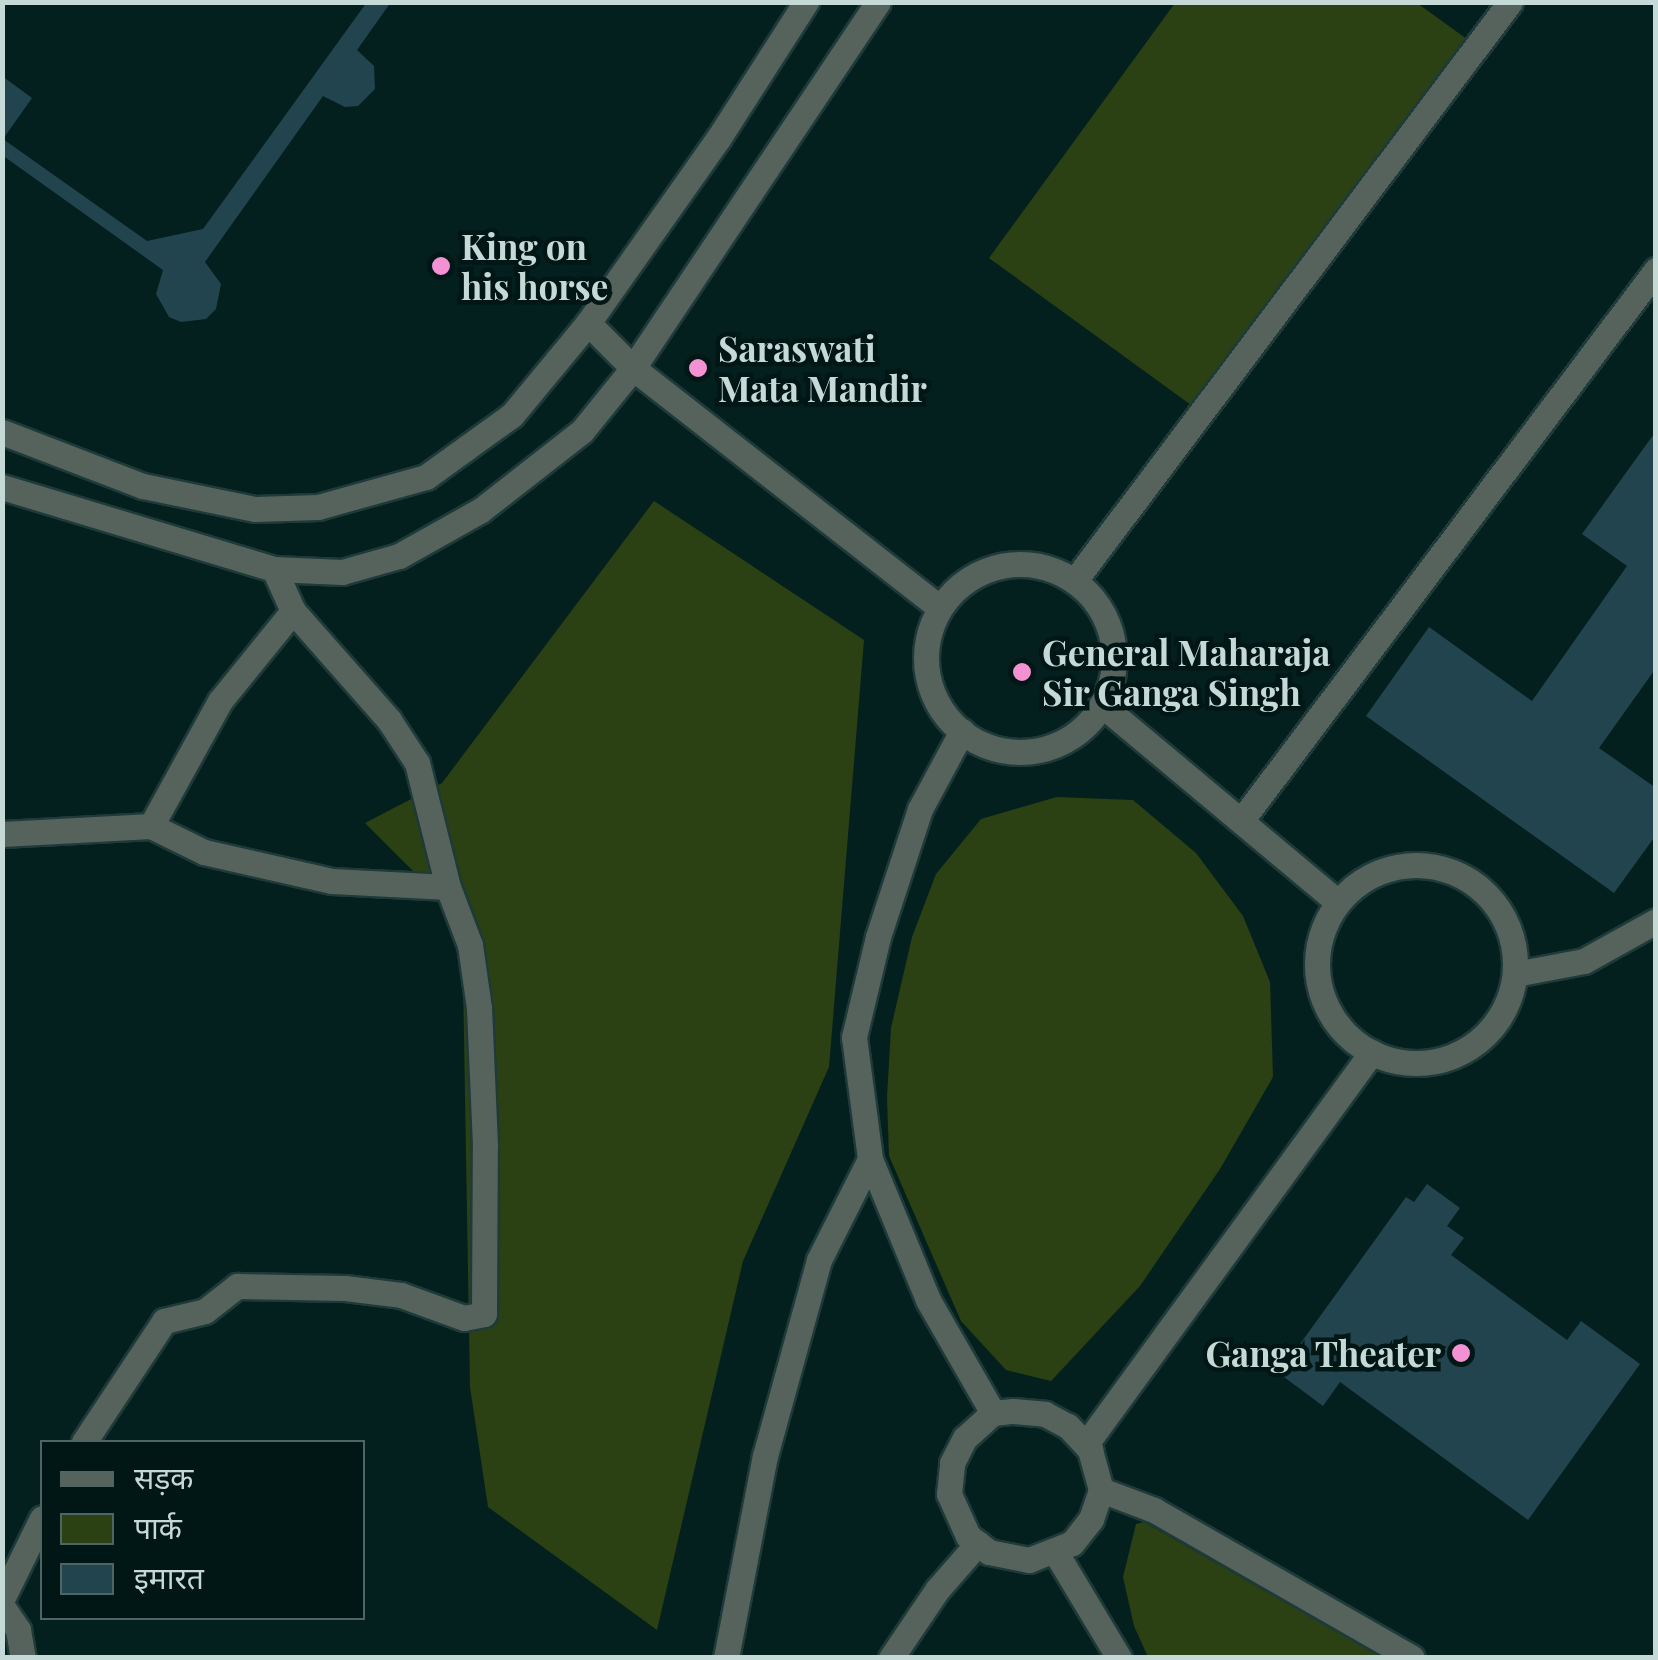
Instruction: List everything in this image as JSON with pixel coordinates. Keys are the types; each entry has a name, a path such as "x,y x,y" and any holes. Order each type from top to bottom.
{"street":[{"path":"2,432 142,486 254,509 318,507 426,478 512,415 588,322 718,139 806,2"},
{"path":"2,487 274,569 342,572 399,556 481,510 582,431 633,368 878,2"},
{"path":"1076,579 1510,2"},
{"path":"1241,821 1656,270"},
{"path":"588,322 633,368 938,607"},
{"path":"1028,562 1076,579 1117,643 1110,696 1070,742 1029,754 992,750 962,730 931,694 926,638 938,607 963,580 990,566 1028,562"},
{"path":"85,1440 164,1320 206,1311 238,1286 345,1288 401,1295 464,1318 484,1314 485,1145 479,1008 470,945 448,887 417,763 390,720 293,611 274,569"},
{"path":"151,826 220,702 293,611"},
{"path":"1102,706 1338,902"},
{"path":"962,730 920,809 878,938 854,1037 870,1159 928,1300 993,1413"},
{"path":"2,834 151,826 204,852 315,878 448,887"},
{"path":"1422,864 1454,872 1481,888 1502,912 1514,942 1515,974 1507,1005 1490,1032 1464,1052 1418,1062 1372,1052 1344,1032 1324,1002 1317,968 1321,933 1338,902 1361,881 1390,868 1422,864"},
{"path":"1515,974 1584,961 1653,928"},
{"path":"1086,1444 1372,1052"},
{"path":"726,1658 765,1456 820,1260 870,1159"},
{"path":"993,1413 1045,1414 1068,1426 1086,1444 1101,1490 1091,1518 1072,1543 1056,1553 1029,1560 1009,1559 978,1543 960,1525 949,1494 952,1463 965,1438 993,1413"},
{"path":"1101,1490 1154,1510 1412,1658"},
{"path":"24,1658 18,1630 2,1602 40,1522"},
{"path":"891,1658 937,1590 978,1543"},
{"path":"1056,1553 1119,1658"}],"green space":[{"path":"1175,3 1417,3 1471,42 1202,413 989,258"},
{"path":"654,501 864,640 829,1067 743,1261 657,1630 488,1507 470,1387 462,920 365,823 442,783"},
{"path":"1057,797 1133,800 1196,853 1243,916 1270,982 1273,1077 1220,1169 1140,1286 1051,1381 1006,1370 961,1321 889,1156 887,1097 891,1028 912,937 936,874 981,819"},
{"path":"1144,1522 1381,1657 1148,1657 1134,1626 1123,1577 1136,1524"}],"building":[{"path":"367,2 391,2 357,50 374,66 375,89 358,106 345,107 323,96 205,262 221,284 216,309 206,319 181,322 169,317 156,294 163,270 2,155 2,76 32,98 3,139 147,241 203,229"},
{"path":"1656,431 1656,668 1599,748 1656,788 1656,835 1614,893 1366,716 1429,627 1532,701 1627,566 1582,534"},
{"name":"Ganga Theater","path":"1427,1184 1460,1208 1447,1226 1464,1238 1451,1255 1567,1340 1581,1321 1640,1364 1528,1520 1340,1382 1323,1406 1284,1377 1300,1355 1295,1351 1406,1197 1414,1202"}],"place":[{"name":"King on his horse","path":"441,266"},
{"name":"Saraswati Mata Mandir","path":"698,368"},
{"name":"General Maharaja Sir Ganga Singh","path":"1022,672"},
{"name":"Ganga Theater","path":"1461,1353"}]}
